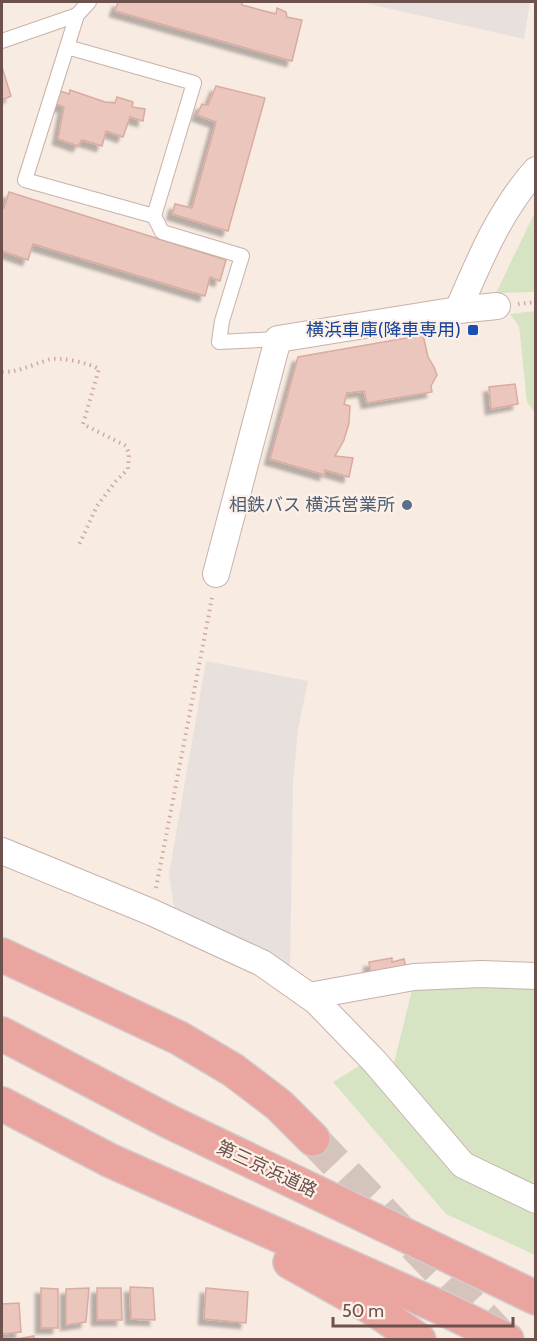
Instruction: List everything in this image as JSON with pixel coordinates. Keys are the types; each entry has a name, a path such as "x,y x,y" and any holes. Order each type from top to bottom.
{"highway":[{"path":"2,955 179,1038 233,1070 279,1105 313,1139"},
{"name":"第三京浜道路","path":"2,1034 168,1122 536,1298"},
{"path":"2,1104 111,1161 442,1308 507,1340"},
{"path":"2,1114 106,1171 313,1274 374,1309 419,1340"}],"street":[{"path":"458,310 482,254 510,204 536,170"},
{"path":"216,574 278,339 458,310 497,306"},
{"path":"2,851 151,912 262,963 316,1001 375,1062 463,1165 536,1200"},
{"path":"309,996 414,977 481,974 536,976"}],"lane":[{"path":"89,2 77,15 25,180 153,216 162,232 242,256 222,321 219,342 278,339"},
{"path":"2,40 77,15"},
{"path":"67,47 194,83 153,216"}],"path":[{"path":"2,372 21,370 51,359 90,364 99,369 83,424 126,446 129,454 128,469 97,506 79,545"},
{"path":"151,912 216,574"}],"shaded area":[{"path":"360,2 530,2 524,39"},
{"path":"206,661 308,681 298,729 293,784 290,968 174,907 169,874"}],"green space":[{"path":"535,212 535,292 496,293"},
{"path":"536,311 535,413 527,402 519,326 510,314"},
{"path":"535,980 535,1255 446,1214 333,1082 364,1063 390,1079 414,982"}],"building":[{"path":"118,2 242,2 242,5 276,14 277,8 286,12 287,17 302,20 292,61 115,11"},
{"path":"2,67 11,96 2,100"},
{"path":"216,86 265,98 228,231 172,214 175,204 192,208 216,122 197,115 202,104 208,105"},
{"path":"70,90 105,102 115,103 117,97 133,102 132,107 145,109 143,121 130,117 123,137 106,131 102,146 82,140 78,146 58,139 64,107 56,104 60,91 69,94"},
{"path":"9,192 226,260 220,281 210,277 205,296 33,244 28,260 2,251 2,208 4,208"},
{"path":"423,335 428,357 437,375 431,386 432,392 367,403 364,391 347,393 344,404 350,406 349,423 344,440 335,456 353,458 349,477 325,470 325,475 270,459 298,357"},
{"path":"515,384 518,404 491,409 489,387"},
{"path":"392,958 392,962 404,959 407,972 371,976 369,962"},
{"path":"130,1287 153,1288 155,1320 131,1319"},
{"path":"41,1288 58,1289 58,1328 41,1328"},
{"path":"89,1288 86,1322 66,1325 66,1289"},
{"path":"97,1288 121,1288 122,1320 97,1320"},
{"path":"206,1288 248,1292 246,1323 204,1319"},
{"path":"19,1303 21,1332 2,1334 2,1304"},
{"path":"34,1336 34,1340 11,1340"}],"tunnel":[{"path":"313,1139 500,1335"}],"place":[{"name":"横浜車庫(降車専用)","path":"473,330"},
{"name":"相鉄バス 横浜営業所","path":"407,505"}]}
